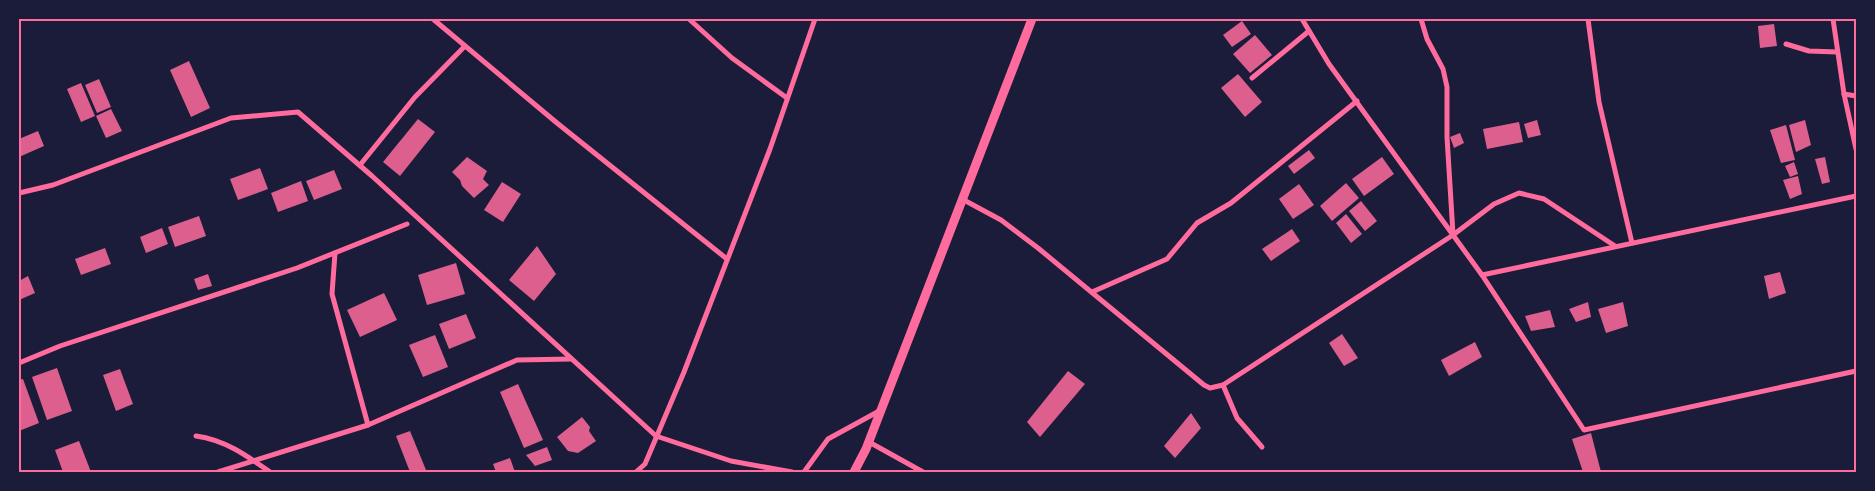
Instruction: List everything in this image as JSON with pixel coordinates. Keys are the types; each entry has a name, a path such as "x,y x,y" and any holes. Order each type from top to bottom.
{"street":[{"path":"433,19 610,167 727,259"},
{"path":"689,19 732,58 788,98"},
{"path":"636,472 645,464 684,372 788,98 815,19"},
{"path":"854,472 869,442 1032,19"},
{"path":"1302,19 1329,64 1358,101 1482,276 1584,430 1856,371"},
{"path":"1421,19 1427,39 1443,69 1447,87 1447,137 1453,235"},
{"path":"1588,19 1599,102 1632,243"},
{"path":"1833,19 1844,94 1856,149"},
{"path":"1252,78 1309,31"},
{"path":"1786,44 1809,51 1838,52"},
{"path":"360,165 415,97 465,46"},
{"path":"1844,94 1856,96"},
{"path":"1092,292 1167,259 1197,223 1231,203 1358,101"},
{"path":"19,193 53,185 231,118 298,112 360,165 656,436 731,461 792,472"},
{"path":"962,199 1002,220 1210,388 1223,385 1453,235 1494,204 1519,193 1544,198 1615,246"},
{"path":"1482,276 1615,246 1856,196"},
{"path":"19,363 60,346 297,268 407,224"},
{"path":"335,253 332,294 368,425"},
{"path":"218,472 368,425 517,360 572,359"},
{"path":"1223,385 1237,418 1262,447"},
{"path":"804,472 828,438 881,409"},
{"path":"196,436 226,444 270,472"},
{"path":"869,442 923,472"}],"building":[{"path":"1242,21 1251,34 1232,47 1223,35"},
{"path":"1774,24 1777,46 1760,48 1758,26"},
{"path":"1255,35 1272,55 1250,73 1233,54"},
{"path":"189,61 210,108 191,117 170,70"},
{"path":"1238,74 1262,102 1245,117 1221,88"},
{"path":"99,79 111,107 97,113 85,85"},
{"path":"81,83 95,116 81,122 67,89"},
{"path":"111,109 122,131 106,138 96,116"},
{"path":"418,119 435,132 400,176 383,162"},
{"path":"1537,120 1541,135 1528,138 1524,124"},
{"path":"1805,120 1811,145 1796,152 1789,125"},
{"path":"1519,122 1523,142 1487,149 1483,129"},
{"path":"1786,125 1795,160 1781,163 1770,130"},
{"path":"38,131 44,146 19,157 19,139"},
{"path":"1460,133 1464,143 1454,148 1450,137"},
{"path":"1309,150 1315,158 1294,174 1288,166"},
{"path":"467,157 487,171 483,179 489,185 474,198 452,172"},
{"path":"1382,157 1394,174 1364,196 1352,179"},
{"path":"1825,157 1830,182 1822,184 1815,159"},
{"path":"1794,162 1798,174 1790,177 1785,166"},
{"path":"260,168 268,189 238,200 230,179"},
{"path":"334,170 342,189 314,200 306,181"},
{"path":"1798,176 1802,194 1790,199 1783,180"},
{"path":"301,181 308,201 278,212 271,193"},
{"path":"502,182 521,194 503,222 484,210"},
{"path":"1346,183 1359,198 1332,221 1320,206"},
{"path":"1299,184 1314,205 1293,219 1279,199"},
{"path":"1361,201 1377,221 1365,231 1349,211"},
{"path":"1346,214 1362,234 1351,243 1336,223"},
{"path":"199,216 206,236 175,247 168,227"},
{"path":"162,228 168,244 146,253 140,237"},
{"path":"1292,229 1300,241 1271,261 1262,249"},
{"path":"537,246 556,274 534,301 509,280"},
{"path":"105,248 111,264 81,275 75,259"},
{"path":"456,263 465,294 427,305 418,275"},
{"path":"1780,272 1786,293 1769,299 1764,276"},
{"path":"208,274 212,286 198,290 194,279"},
{"path":"28,276 35,293 19,300 19,281"},
{"path":"384,293 397,320 360,337 347,310"},
{"path":"1588,302 1591,317 1576,322 1569,309"},
{"path":"1623,302 1628,326 1606,333 1598,309"},
{"path":"1550,310 1555,327 1531,331 1525,316"},
{"path":"466,314 476,338 449,349 439,324"},
{"path":"1342,334 1358,358 1344,366 1329,343"},
{"path":"435,335 448,367 423,377 409,345"},
{"path":"1475,342 1482,357 1449,376 1441,360"},
{"path":"57,368 72,411 47,420 32,377"},
{"path":"120,369 133,404 116,411 103,375"},
{"path":"1068,371 1085,384 1040,437 1027,422"},
{"path":"23,379 39,423 19,431 19,380"},
{"path":"518,384 543,440 524,448 500,392"},
{"path":"1191,413 1201,428 1175,458 1164,446"},
{"path":"582,417 590,427 589,431 596,441 578,453 568,451 557,437"},
{"path":"410,431 426,470 421,472 410,472 396,436"},
{"path":"1591,433 1601,472 1583,472 1572,439"},
{"path":"79,441 91,472 63,472 55,450"},
{"path":"547,447 552,460 535,466 526,455"},
{"path":"510,458 515,472 496,472 493,464"}]}
